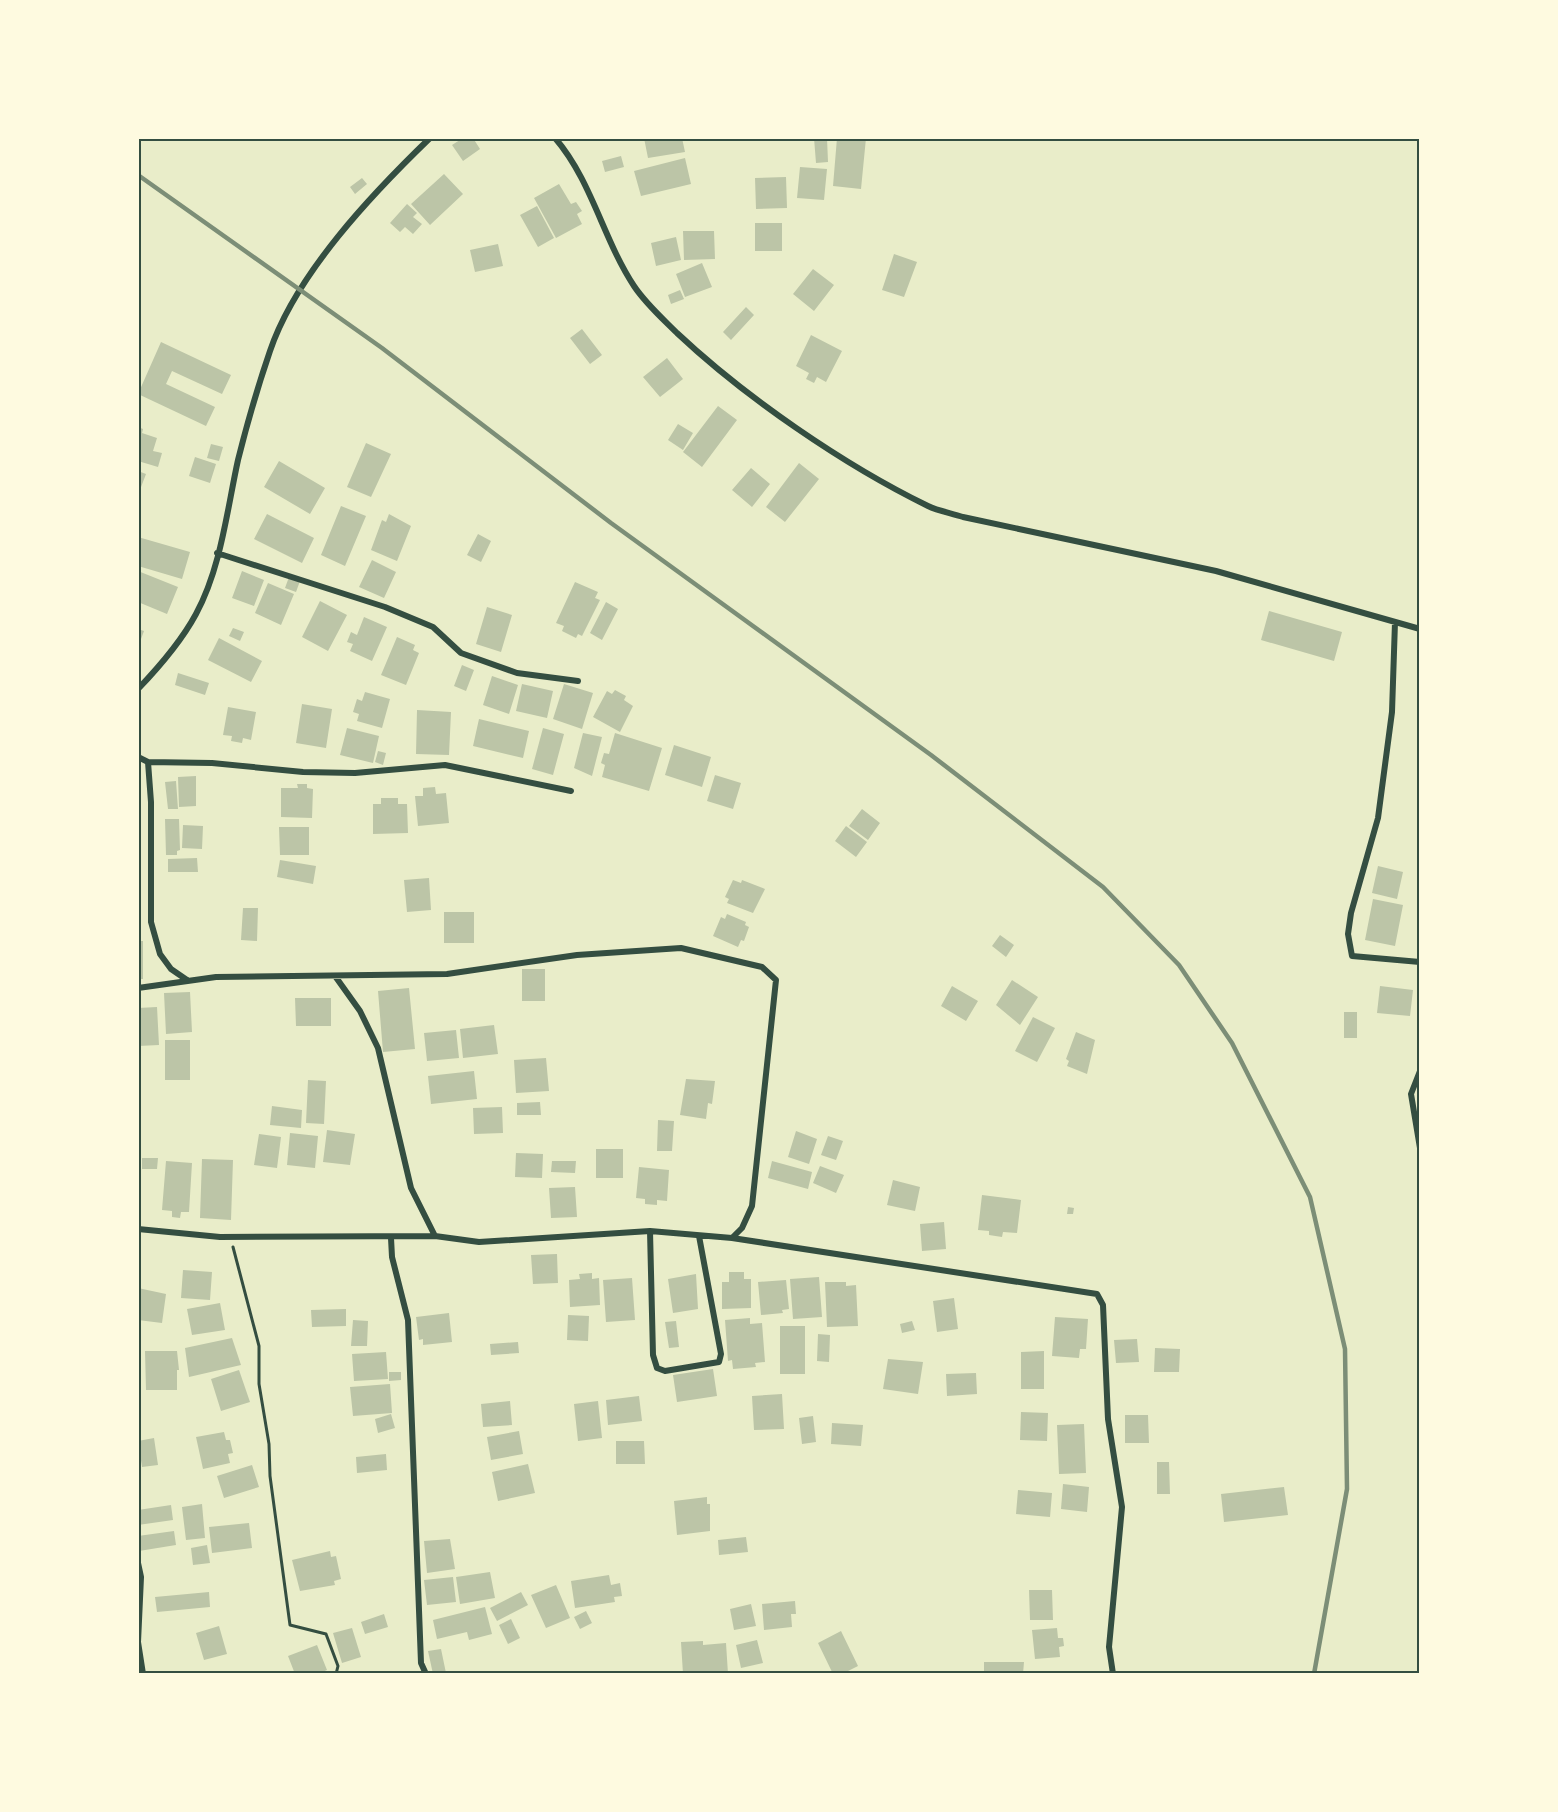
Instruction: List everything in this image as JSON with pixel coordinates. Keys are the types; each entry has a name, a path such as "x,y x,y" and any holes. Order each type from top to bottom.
{"street":[{"path":"138,689 179,643 197,612 217,553 239,457 271,349 298,293 346,227 398,169 430,138"},
{"path":"555,138 566,150 590,191 620,260 648,304 701,356 783,419 873,476 930,507 963,517 1216,571 1420,629"},
{"path":"217,553 385,607 433,627 461,653 517,673 578,681"},
{"path":"1395,622 1392,712 1378,818 1351,913 1348,934 1352,956 1420,962"},
{"path":"138,757 148,762 212,763 303,772 355,773 445,765 571,791"},
{"path":"148,762 151,802 151,922 160,954 171,969 187,980"},
{"path":"138,988 216,977 447,974 577,955 681,948 762,967 776,980 752,1206 742,1228 732,1238"},
{"path":"335,976 360,1011 378,1048 411,1188 435,1236"},
{"path":"1420,1071 1411,1094 1420,1148"},
{"path":"138,1229 231,1237 435,1236 479,1242 650,1231 732,1238 1097,1294 1103,1305 1108,1419 1122,1507 1109,1647 1113,1674"},
{"path":"650,1231 653,1355 657,1368 665,1371 718,1362 721,1354 699,1236"},
{"path":"392,1238 392,1257 408,1320 415,1459 416,1570 421,1663 426,1674"},
{"path":"138,1563 141,1577 138,1641 143,1674"}],"path":[{"path":"231,1237 259,1346 259,1384 269,1444 270,1476 290,1625 326,1634 338,1666 336,1674"}],"building":[{"path":"463,138 473,138 480,149 463,161 452,145"},
{"path":"644,138 682,138 685,152 648,158"},
{"path":"814,138 827,138 828,162 816,163"},
{"path":"837,138 866,138 861,189 833,186"},
{"path":"621,156 624,167 605,172 602,161"},
{"path":"685,158 691,184 641,196 634,171"},
{"path":"800,167 827,169 824,200 797,198"},
{"path":"444,174 463,194 430,225 411,204"},
{"path":"786,177 787,208 756,209 755,178"},
{"path":"362,178 367,184 355,194 350,187"},
{"path":"559,184 571,204 576,202 582,211 577,214 582,224 556,238 534,198"},
{"path":"407,204 417,213 413,217 422,224 413,234 405,227 400,232 390,223"},
{"path":"537,206 554,238 538,247 520,215"},
{"path":"755,223 782,223 782,251 755,251"},
{"path":"683,231 714,231 715,259 684,260"},
{"path":"676,237 681,260 656,266 651,243"},
{"path":"498,244 503,266 475,272 470,250"},
{"path":"894,254 917,262 904,297 882,290"},
{"path":"702,263 712,287 685,297 676,274"},
{"path":"813,269 834,285 814,311 793,294"},
{"path":"680,290 684,299 671,304 668,295"},
{"path":"746,307 754,315 731,340 723,332"},
{"path":"582,329 602,355 590,364 570,338"},
{"path":"811,335 842,351 826,382 817,377 814,383 806,379 809,373 796,366"},
{"path":"161,342 231,375 222,394 172,371 166,384 215,407 206,426 138,394"},
{"path":"667,358 683,379 660,397 643,377"},
{"path":"718,406 737,420 702,467 683,452"},
{"path":"678,424 693,433 683,450 668,440"},
{"path":"138,427 143,429 142,433 157,438 153,451 162,453 158,467 138,461"},
{"path":"366,443 391,454 371,497 347,487"},
{"path":"211,444 223,447 219,461 207,458"},
{"path":"195,457 216,464 210,483 189,476"},
{"path":"279,461 325,488 310,514 264,487"},
{"path":"799,463 819,479 785,522 766,507"},
{"path":"751,468 770,484 752,507 732,490"},
{"path":"138,471 146,474 138,495"},
{"path":"341,506 366,516 345,566 321,555"},
{"path":"267,514 314,538 302,563 254,539"},
{"path":"389,514 411,526 397,561 371,550 382,520 386,522"},
{"path":"478,534 491,541 481,562 467,555"},
{"path":"138,537 190,552 182,579 138,566"},
{"path":"372,560 396,572 384,598 359,587"},
{"path":"138,571 178,587 167,614 138,602"},
{"path":"242,571 264,580 254,606 232,598"},
{"path":"289,577 300,581 296,592 285,588"},
{"path":"575,582 598,592 595,598 600,600 582,636 578,634 576,638 562,631 564,626 556,623"},
{"path":"268,583 294,594 281,625 255,613"},
{"path":"320,601 347,615 328,651 302,637"},
{"path":"606,602 618,609 602,640 590,633"},
{"path":"487,607 512,615 501,652 476,644"},
{"path":"1269,611 1342,632 1334,661 1261,640"},
{"path":"364,617 387,627 372,661 350,651 353,644 347,642 351,632 357,635"},
{"path":"233,628 244,632 240,641 229,636"},
{"path":"138,629 144,631 138,647"},
{"path":"397,637 415,645 413,650 419,653 406,685 381,675"},
{"path":"219,638 262,661 251,682 208,660"},
{"path":"462,665 474,670 466,691 454,686"},
{"path":"178,673 209,683 205,695 175,685"},
{"path":"492,676 518,685 509,714 483,705"},
{"path":"522,684 553,691 547,718 516,711"},
{"path":"564,684 593,693 582,729 553,719"},
{"path":"615,690 626,696 624,700 633,706 620,732 593,717 607,691 612,694"},
{"path":"365,692 390,699 382,728 357,721 359,714 353,712 357,699 362,701"},
{"path":"302,704 332,709 326,748 296,743"},
{"path":"228,707 256,712 251,740 243,738 242,743 231,741 232,736 223,735"},
{"path":"417,710 451,712 449,755 416,754"},
{"path":"479,719 529,731 523,758 473,746"},
{"path":"347,728 379,736 373,763 340,755"},
{"path":"543,728 564,734 553,775 532,769"},
{"path":"583,733 602,737 592,776 574,768"},
{"path":"615,733 662,748 649,791 602,777 605,765 601,763 604,753 609,754"},
{"path":"674,745 711,757 702,787 665,775"},
{"path":"378,751 386,753 383,765 375,762"},
{"path":"715,775 741,783 733,809 707,801"},
{"path":"196,776 196,806 179,807 178,777"},
{"path":"176,781 178,809 168,809 165,782"},
{"path":"297,784 307,784 307,788 313,789 312,818 281,817 281,788 298,788"},
{"path":"435,787 436,794 446,793 449,823 418,826 415,796 423,796 423,788"},
{"path":"381,798 398,798 398,804 407,804 408,833 373,834 373,804 381,804"},
{"path":"862,809 880,823 868,840 849,826"},
{"path":"165,819 179,819 180,850 177,851 177,855 166,855"},
{"path":"183,825 203,826 202,849 182,848"},
{"path":"846,826 867,842 856,857 835,841"},
{"path":"279,827 309,827 309,855 280,855"},
{"path":"197,858 198,872 168,872 168,859"},
{"path":"280,860 316,866 313,884 277,877"},
{"path":"1378,866 1403,872 1397,899 1372,893"},
{"path":"429,878 431,910 407,912 404,880"},
{"path":"733,880 741,883 742,880 765,889 753,913 727,903 729,899 725,897"},
{"path":"1373,899 1403,905 1395,946 1365,940"},
{"path":"243,908 258,908 257,941 241,940"},
{"path":"444,912 474,912 474,943 444,943"},
{"path":"727,914 746,922 745,925 749,927 744,941 741,940 738,947 713,936 721,917 725,919"},
{"path":"1000,935 1014,945 1006,957 992,946"},
{"path":"138,941 143,941 143,979 138,979"},
{"path":"522,969 545,969 545,1001 522,1001"},
{"path":"1012,980 1038,997 1020,1025 996,1005"},
{"path":"952,986 978,1001 966,1021 941,1006"},
{"path":"1380,986 1413,990 1410,1016 1377,1013"},
{"path":"409,988 415,1049 383,1052 378,991"},
{"path":"190,992 192,1032 166,1034 164,993"},
{"path":"295,998 331,998 331,1026 296,1026"},
{"path":"157,1007 159,1045 138,1046 138,1008"},
{"path":"1344,1012 1357,1012 1357,1038 1344,1038"},
{"path":"1033,1017 1055,1028 1037,1062 1015,1051"},
{"path":"494,1025 498,1054 463,1058 460,1029"},
{"path":"456,1030 459,1058 427,1061 424,1033"},
{"path":"1076,1032 1095,1040 1087,1074 1067,1066 1069,1061 1066,1059"},
{"path":"165,1040 190,1040 190,1080 165,1080"},
{"path":"546,1058 549,1091 516,1093 514,1060"},
{"path":"474,1071 477,1099 431,1104 428,1076"},
{"path":"686,1079 715,1081 712,1104 708,1103 706,1119 680,1115"},
{"path":"308,1080 326,1081 324,1124 306,1123"},
{"path":"540,1102 541,1115 517,1115 517,1103"},
{"path":"272,1106 302,1110 301,1128 270,1125"},
{"path":"502,1107 503,1133 474,1134 473,1108"},
{"path":"658,1120 674,1121 672,1151 657,1151"},
{"path":"327,1130 355,1134 350,1165 323,1162"},
{"path":"796,1131 817,1139 809,1164 788,1157"},
{"path":"290,1133 318,1136 315,1168 287,1165"},
{"path":"259,1134 281,1137 277,1168 254,1165"},
{"path":"828,1136 843,1141 836,1160 821,1155"},
{"path":"596,1149 623,1149 623,1178 596,1178"},
{"path":"516,1153 543,1154 542,1178 515,1177"},
{"path":"142,1158 158,1158 157,1169 142,1169"},
{"path":"202,1159 233,1160 231,1220 200,1218"},
{"path":"166,1161 192,1163 189,1212 181,1212 180,1218 172,1217 172,1211 162,1210"},
{"path":"552,1161 576,1161 575,1173 551,1172"},
{"path":"772,1161 812,1172 808,1189 768,1178"},
{"path":"820,1166 844,1175 836,1193 813,1183"},
{"path":"639,1167 669,1170 667,1201 657,1200 657,1205 645,1204 645,1199 636,1198"},
{"path":"893,1180 920,1187 915,1211 887,1205"},
{"path":"575,1187 577,1217 551,1218 549,1188"},
{"path":"982,1195 1021,1200 1017,1233 1003,1232 1002,1237 989,1235 989,1231 978,1230"},
{"path":"1068,1207 1074,1208 1073,1214 1067,1214"},
{"path":"944,1222 946,1249 922,1251 920,1224"},
{"path":"557,1254 558,1283 533,1284 531,1255"},
{"path":"183,1270 212,1272 210,1300 181,1298"},
{"path":"729,1272 744,1272 744,1279 751,1279 751,1308 722,1309 722,1282 729,1282"},
{"path":"592,1273 592,1279 599,1278 600,1305 570,1307 569,1280 580,1279 579,1274"},
{"path":"696,1274 698,1309 673,1313 668,1279"},
{"path":"819,1277 822,1317 793,1319 790,1279"},
{"path":"632,1278 635,1320 606,1322 603,1280"},
{"path":"786,1280 789,1309 782,1310 783,1313 761,1315 758,1282"},
{"path":"825,1282 846,1282 846,1286 856,1285 858,1326 827,1327"},
{"path":"138,1288 166,1294 162,1323 138,1320"},
{"path":"954,1298 958,1329 937,1332 933,1301"},
{"path":"220,1303 225,1330 192,1335 187,1309"},
{"path":"346,1309 346,1326 312,1327 311,1310"},
{"path":"449,1313 452,1342 423,1345 423,1339 419,1340 416,1317"},
{"path":"568,1315 589,1316 588,1341 567,1340"},
{"path":"1055,1317 1088,1319 1086,1349 1080,1349 1079,1358 1052,1356"},
{"path":"750,1318 750,1324 762,1323 765,1362 755,1363 756,1367 733,1369 732,1360 728,1361 725,1320"},
{"path":"353,1320 368,1321 367,1346 351,1346"},
{"path":"676,1321 679,1347 669,1348 665,1322"},
{"path":"912,1321 915,1330 902,1333 900,1324"},
{"path":"780,1326 805,1326 805,1374 780,1374"},
{"path":"818,1334 830,1335 829,1362 817,1361"},
{"path":"232,1338 241,1365 189,1377 185,1348"},
{"path":"1137,1339 1139,1362 1116,1363 1114,1340"},
{"path":"518,1342 519,1353 491,1355 490,1344"},
{"path":"1155,1348 1180,1349 1179,1372 1154,1372"},
{"path":"145,1351 177,1351 179,1370 177,1370 177,1390 146,1390"},
{"path":"1044,1351 1044,1389 1021,1389 1021,1352"},
{"path":"386,1352 388,1379 354,1381 352,1354"},
{"path":"888,1359 923,1362 918,1394 883,1389"},
{"path":"713,1369 717,1396 677,1402 673,1375"},
{"path":"239,1370 250,1402 221,1411 211,1379"},
{"path":"389,1372 401,1372 401,1380 389,1381"},
{"path":"976,1373 977,1394 947,1396 946,1374"},
{"path":"390,1384 392,1413 353,1416 350,1387"},
{"path":"782,1394 784,1429 754,1430 752,1396"},
{"path":"639,1396 642,1421 608,1425 606,1400"},
{"path":"510,1401 512,1425 483,1427 481,1404"},
{"path":"598,1401 602,1438 578,1441 574,1404"},
{"path":"1021,1412 1048,1413 1047,1441 1020,1440"},
{"path":"391,1414 395,1428 378,1433 375,1419"},
{"path":"1125,1415 1148,1415 1149,1443 1125,1443"},
{"path":"813,1416 816,1442 802,1444 799,1418"},
{"path":"832,1423 863,1425 861,1446 831,1444"},
{"path":"1084,1424 1086,1473 1059,1474 1057,1425"},
{"path":"519,1431 523,1454 491,1460 487,1437"},
{"path":"224,1432 226,1440 230,1440 233,1453 228,1454 230,1463 203,1469 196,1437"},
{"path":"154,1438 158,1465 142,1467 138,1441"},
{"path":"616,1441 644,1441 645,1464 616,1464"},
{"path":"386,1454 387,1470 357,1473 356,1457"},
{"path":"1157,1462 1169,1462 1170,1494 1157,1494"},
{"path":"528,1464 535,1493 498,1501 492,1472"},
{"path":"252,1465 259,1487 224,1498 217,1476"},
{"path":"1063,1484 1089,1487 1087,1512 1061,1509"},
{"path":"1284,1487 1288,1515 1224,1522 1221,1494"},
{"path":"1018,1490 1052,1493 1050,1517 1016,1514"},
{"path":"707,1497 707,1504 710,1504 710,1531 677,1535 674,1501"},
{"path":"202,1504 205,1538 186,1540 182,1507"},
{"path":"171,1505 173,1520 138,1525 138,1510"},
{"path":"249,1523 252,1548 212,1553 209,1527"},
{"path":"174,1531 176,1545 139,1551 138,1536"},
{"path":"746,1537 748,1552 719,1555 718,1540"},
{"path":"450,1539 455,1569 427,1573 424,1541"},
{"path":"207,1545 210,1563 193,1565 191,1548"},
{"path":"330,1551 331,1557 336,1556 341,1579 334,1581 335,1585 300,1591 292,1560"},
{"path":"490,1572 495,1598 460,1604 456,1577"},
{"path":"609,1575 611,1585 620,1583 622,1596 614,1597 615,1602 575,1608 571,1581"},
{"path":"453,1577 456,1602 427,1605 424,1580"},
{"path":"556,1585 570,1618 546,1628 531,1595"},
{"path":"1029,1590 1052,1590 1053,1620 1030,1620"},
{"path":"209,1592 210,1607 157,1612 155,1597"},
{"path":"521,1592 528,1605 497,1621 490,1608"},
{"path":"795,1601 796,1614 791,1614 792,1627 764,1630 762,1604"},
{"path":"751,1604 756,1626 734,1630 730,1609"},
{"path":"485,1607 492,1634 469,1640 467,1632 437,1639 433,1620"},
{"path":"586,1611 592,1623 580,1629 574,1617"},
{"path":"384,1614 388,1627 365,1634 361,1622"},
{"path":"511,1619 520,1638 508,1644 499,1625"},
{"path":"219,1626 227,1654 204,1660 196,1633"},
{"path":"352,1628 361,1657 342,1663 333,1633"},
{"path":"1057,1628 1058,1638 1063,1638 1064,1646 1059,1647 1060,1657 1035,1659 1032,1630"},
{"path":"841,1631 858,1666 848,1671 850,1674 833,1674 818,1643"},
{"path":"757,1640 763,1663 741,1668 736,1645"},
{"path":"703,1641 703,1645 726,1643 728,1674 683,1674 681,1642"},
{"path":"317,1645 327,1670 318,1674 295,1674 288,1656"},
{"path":"441,1649 446,1673 433,1674 428,1651"},
{"path":"984,1662 1024,1662 1023,1674 984,1674"}],"railway":[{"path":"138,175 382,348 611,523 931,755 1103,887 1179,965 1232,1043 1310,1197 1345,1349 1347,1489 1314,1674"}]}
